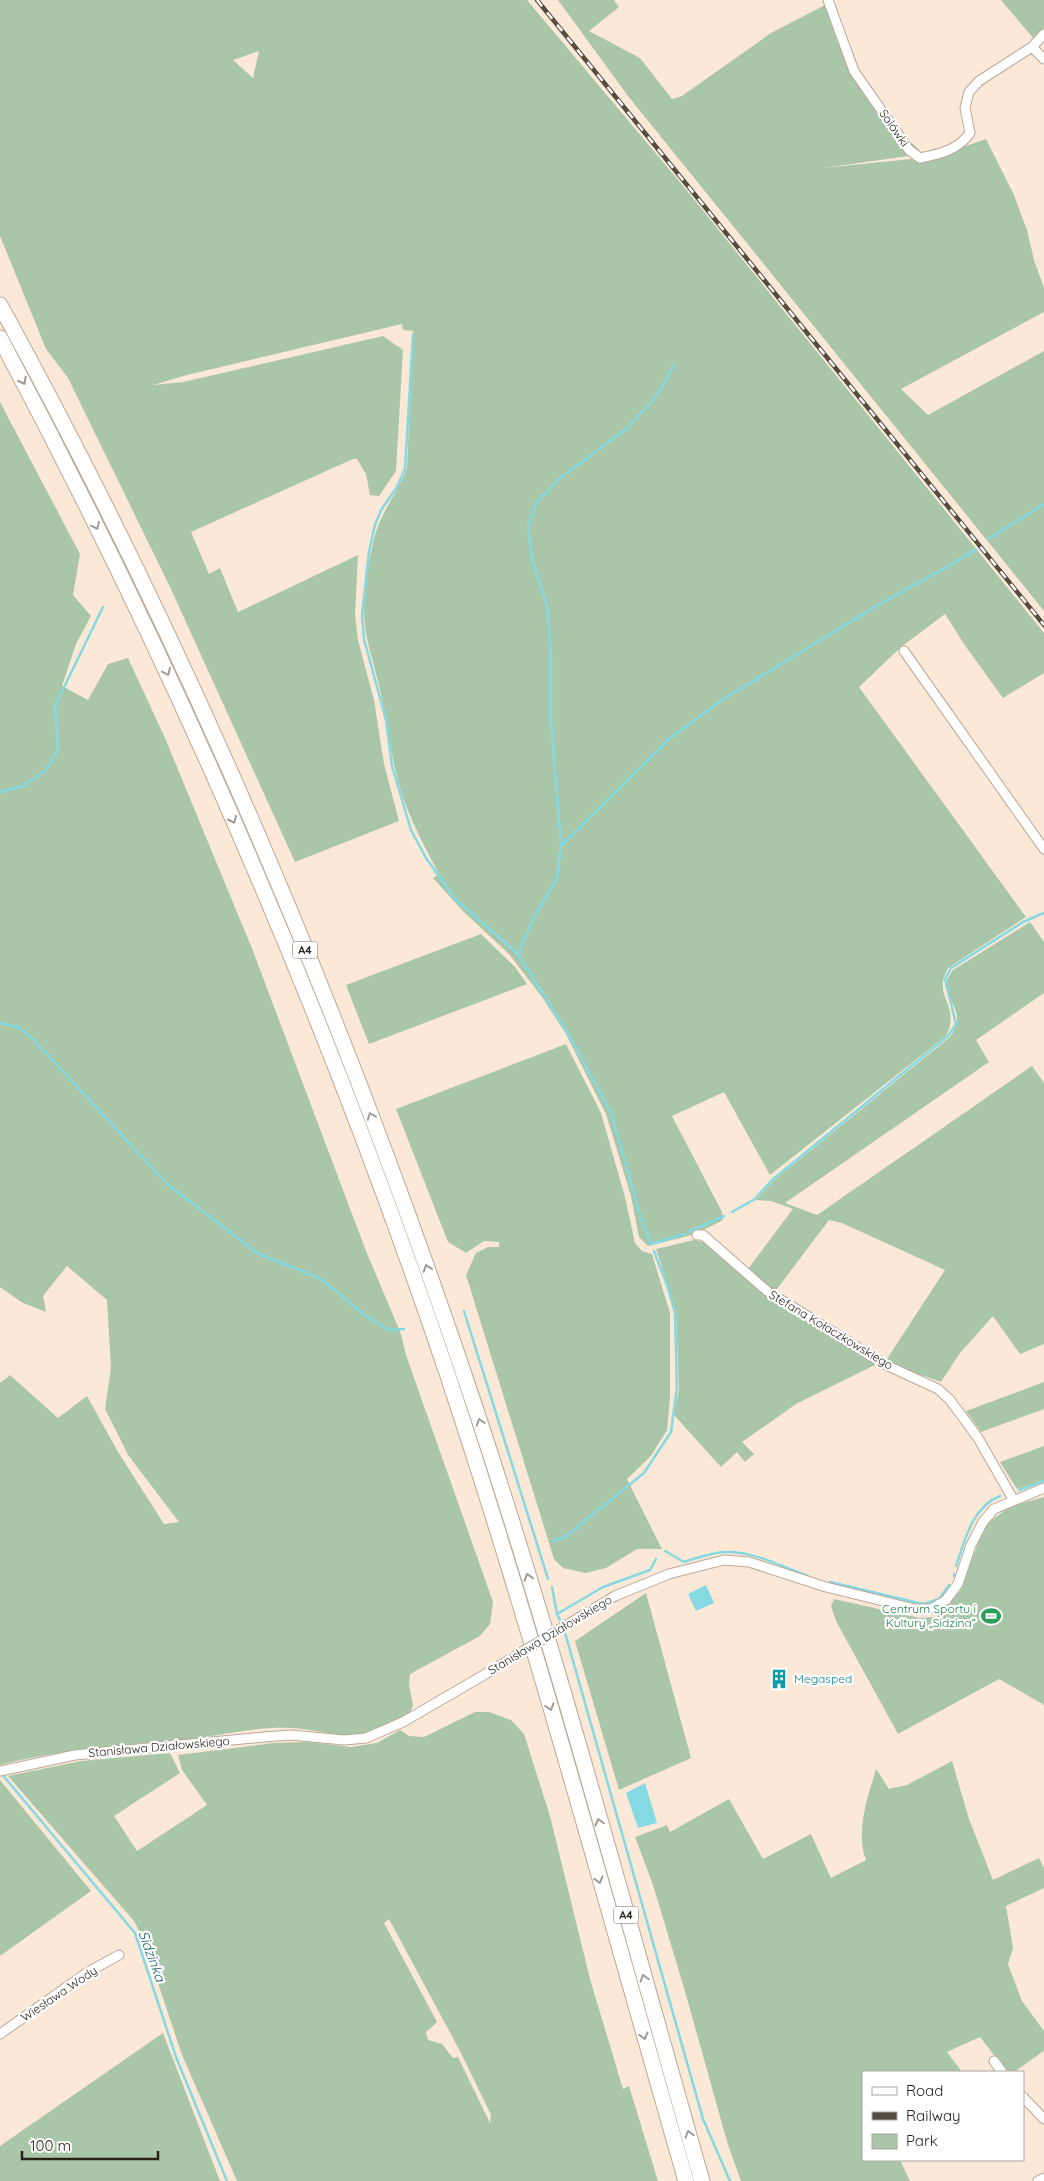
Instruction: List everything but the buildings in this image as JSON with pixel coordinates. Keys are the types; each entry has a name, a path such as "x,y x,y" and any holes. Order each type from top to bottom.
{"highway":[{"name":"A4","path":"0,305 111,520 191,687 288,909 379,1135 443,1314 497,1476 535,1600 702,2181"},
{"name":"A4","path":"0,338 96,526 201,746 274,916 364,1141 437,1345 493,1516 686,2181"}],"street":[{"name":"Solówki","path":"828,0 854,72 909,150 920,158 938,154 962,144 970,133 965,108 970,92 979,81 1032,47 1044,34"},
{"path":"1032,47 1044,59"},
{"path":"904,651 1044,849"},
{"name":"Stefana Kołaczkowskiego","path":"697,1235 704,1235 767,1291 886,1365 938,1389 950,1400 978,1438 1013,1499"},
{"name":"Stanisława Działowskiego","path":"2,1770 75,1754 264,1737 291,1735 344,1740 366,1738 403,1722 605,1601 662,1576 724,1560 749,1562 826,1588 915,1608 931,1609 946,1600 958,1584 971,1545 982,1522 994,1509 1013,1499 1044,1488"},
{"name":"Wiesława Wody","path":"0,2034 88,1972 119,1955"},
{"path":"994,2061 1001,2071"},
{"path":"1024,2098 1044,2119"},
{"path":"1038,2181 1044,2178"}],"green space":[{"path":"0,0 527,0 684,187 1044,633 1044,673 1003,698 945,614 901,647 859,687 1026,917 948,968 943,987 951,1016 946,1036 770,1175 724,1092 672,1116 722,1212 723,1220 696,1234 648,1246 639,1237 631,1196 606,1114 566,1034 542,997 509,954 463,911 433,878 439,874 413,823 398,783 382,700 366,634 364,599 367,570 375,534 383,514 407,468 413,331 403,330 402,324 187,375 153,385 183,382 383,336 403,350 396,471 379,496 370,495 366,474 357,459 353,459 191,532 209,574 220,568 238,612 358,555 355,615 358,640 374,700 384,764 399,821 295,862 170,587 68,378 46,349 0,236","holes":["259,51 253,78 233,60"]},
{"path":"558,0 614,0 619,7 589,31 640,58 672,99 682,96 771,33 825,5 868,98 923,154 823,168 911,159 920,162 986,139 1014,195 1027,230 1034,260 1044,288 1044,312 901,389 928,415 1044,351 1044,611 628,96"},
{"path":"1001,0 1044,0 1044,30 1034,39"},
{"path":"0,402 80,554 73,595 91,616 76,644 62,686 88,700 108,664 128,658 165,738 253,951 366,1251 401,1334 406,1355 493,1602 490,1624 480,1636 410,1674 409,1685 413,1705 411,1711 400,1721 376,1731 344,1735 291,1728 264,1728 185,1740 115,1746 46,1755 0,1765 0,1383 10,1375 58,1418 87,1396 118,1452 164,1524 179,1522 128,1455 105,1409 111,1368 107,1300 67,1266 43,1296 46,1312 23,1303 0,1287"},
{"path":"1030,922 1044,942 1044,993 976,1040 989,1062 785,1203 817,1215 1032,1066 1044,1083 1044,1344 1020,1354 993,1316 960,1353 941,1382 885,1362 945,1270 842,1223 829,1220 774,1293 748,1269 793,1209 771,1201 756,1200 773,1181 950,1037 957,1020 947,988 947,980 953,970"},
{"path":"481,934 515,967 527,984 369,1044 346,985"},
{"path":"566,1044 601,1113 625,1197 635,1243 642,1251 652,1254 670,1313 670,1397 667,1430 651,1456 627,1479 662,1549 637,1549 606,1568 586,1573 563,1568 554,1559 466,1275 476,1253 488,1247 499,1247 499,1242 484,1241 466,1253 448,1242 396,1109"},
{"path":"694,1240 707,1243 877,1364 796,1404 742,1442 754,1454 745,1462 737,1452 721,1467 674,1415 679,1389 676,1312 656,1249"},
{"path":"1044,1382 1044,1409 981,1432 966,1411"},
{"path":"1044,1446 1044,1480 1017,1489 1000,1462"},
{"path":"1044,1497 1044,1705 999,1679 898,1734 836,1621 831,1606 834,1599 920,1618 935,1617 923,1632 960,1591 979,1541 989,1522 1011,1506"},
{"path":"646,1593 691,1758 619,1790 575,1641"},
{"path":"475,1712 489,1712 511,1720 524,1734 550,1816 590,1979 623,2089 629,2086 658,2181 237,2181 182,2055 144,1941 134,1921 8,1776 81,1761 170,1753 180,1773 114,1816 137,1851 207,1805 182,1770 178,1755 273,1743 307,1742 351,1747 377,1743 400,1730 409,1736 424,1737","holes":["389,1919 461,2053 491,2115 490,2123 458,2057 453,2058 442,2044 428,2040 426,2032 437,2022 384,1923"]},
{"path":"952,1761 969,1819 993,1880 1039,1858 1044,1868 1044,1888 1006,1906 1013,1948 1008,1964 1022,2001 1044,2031 1044,2051 1015,2071 1006,2071 980,2037 947,2052 961,2071 862,2071 862,2161 900,2161 910,2181 741,2181 728,2145 653,1885 635,1837 667,1825 670,1832 729,1799 763,1859 811,1834 831,1878 866,1860 863,1849 862,1826 866,1802 876,1769 889,1789 907,1785"},
{"path":"0,1780 91,1891 0,1956"},
{"path":"163,2033 220,2181 0,2181 0,2146"}],"water":[{"path":"706,1585 714,1603 696,1611 688,1594"},
{"path":"645,1783 657,1823 638,1828 626,1793"}],"waterway":[{"path":"413,335 405,469 397,487 381,510 375,525 369,552 362,615 364,639 386,720 392,766 411,830 426,858 456,900 518,954 570,1037 612,1115 641,1219 651,1244 684,1234"},
{"path":"518,954 533,919 557,878 561,846 551,722 551,656 547,606 532,559 528,527 536,503 560,478 625,430 652,401 666,381 673,365"},
{"path":"988,539 1044,504"},
{"path":"561,846 669,739 722,700 878,605 976,549"},
{"path":"0,792 23,786 46,770 58,749 55,706 103,607"},
{"path":"732,1212 755,1199 772,1180 948,1036 956,1024 945,979 951,968 1023,922 1044,913"},
{"path":"0,1023 18,1027 33,1039 167,1184 257,1253 321,1279 362,1313 388,1330 404,1329"},
{"path":"689,1232 724,1216"},
{"path":"553,1541 565,1537 644,1473 671,1432 677,1388 675,1313 654,1251"},
{"path":"464,1311 548,1579"},
{"path":"1019,1490 1044,1481"},
{"path":"956,1566 966,1535 976,1516 990,1501 1000,1496"},
{"path":"665,1551 684,1562 721,1552 736,1552 768,1560 808,1576"},
{"path":"557,1614 603,1587 650,1570 656,1559"},
{"path":"830,1582 923,1604 939,1599 949,1585"},
{"path":"552,1587 557,1614 562,1624"},
{"path":"564,1629 703,2119 730,2181"},
{"name":"Sidzinka","path":"1,1773 135,1933 176,2057 227,2181"}],"railway":[{"path":"537,0 1044,625"}],"place":[{"name":"Centrum Sportu i Kultury „Sidzina”","path":"991,1616"},
{"name":"Megasped","path":"779,1679"}]}
